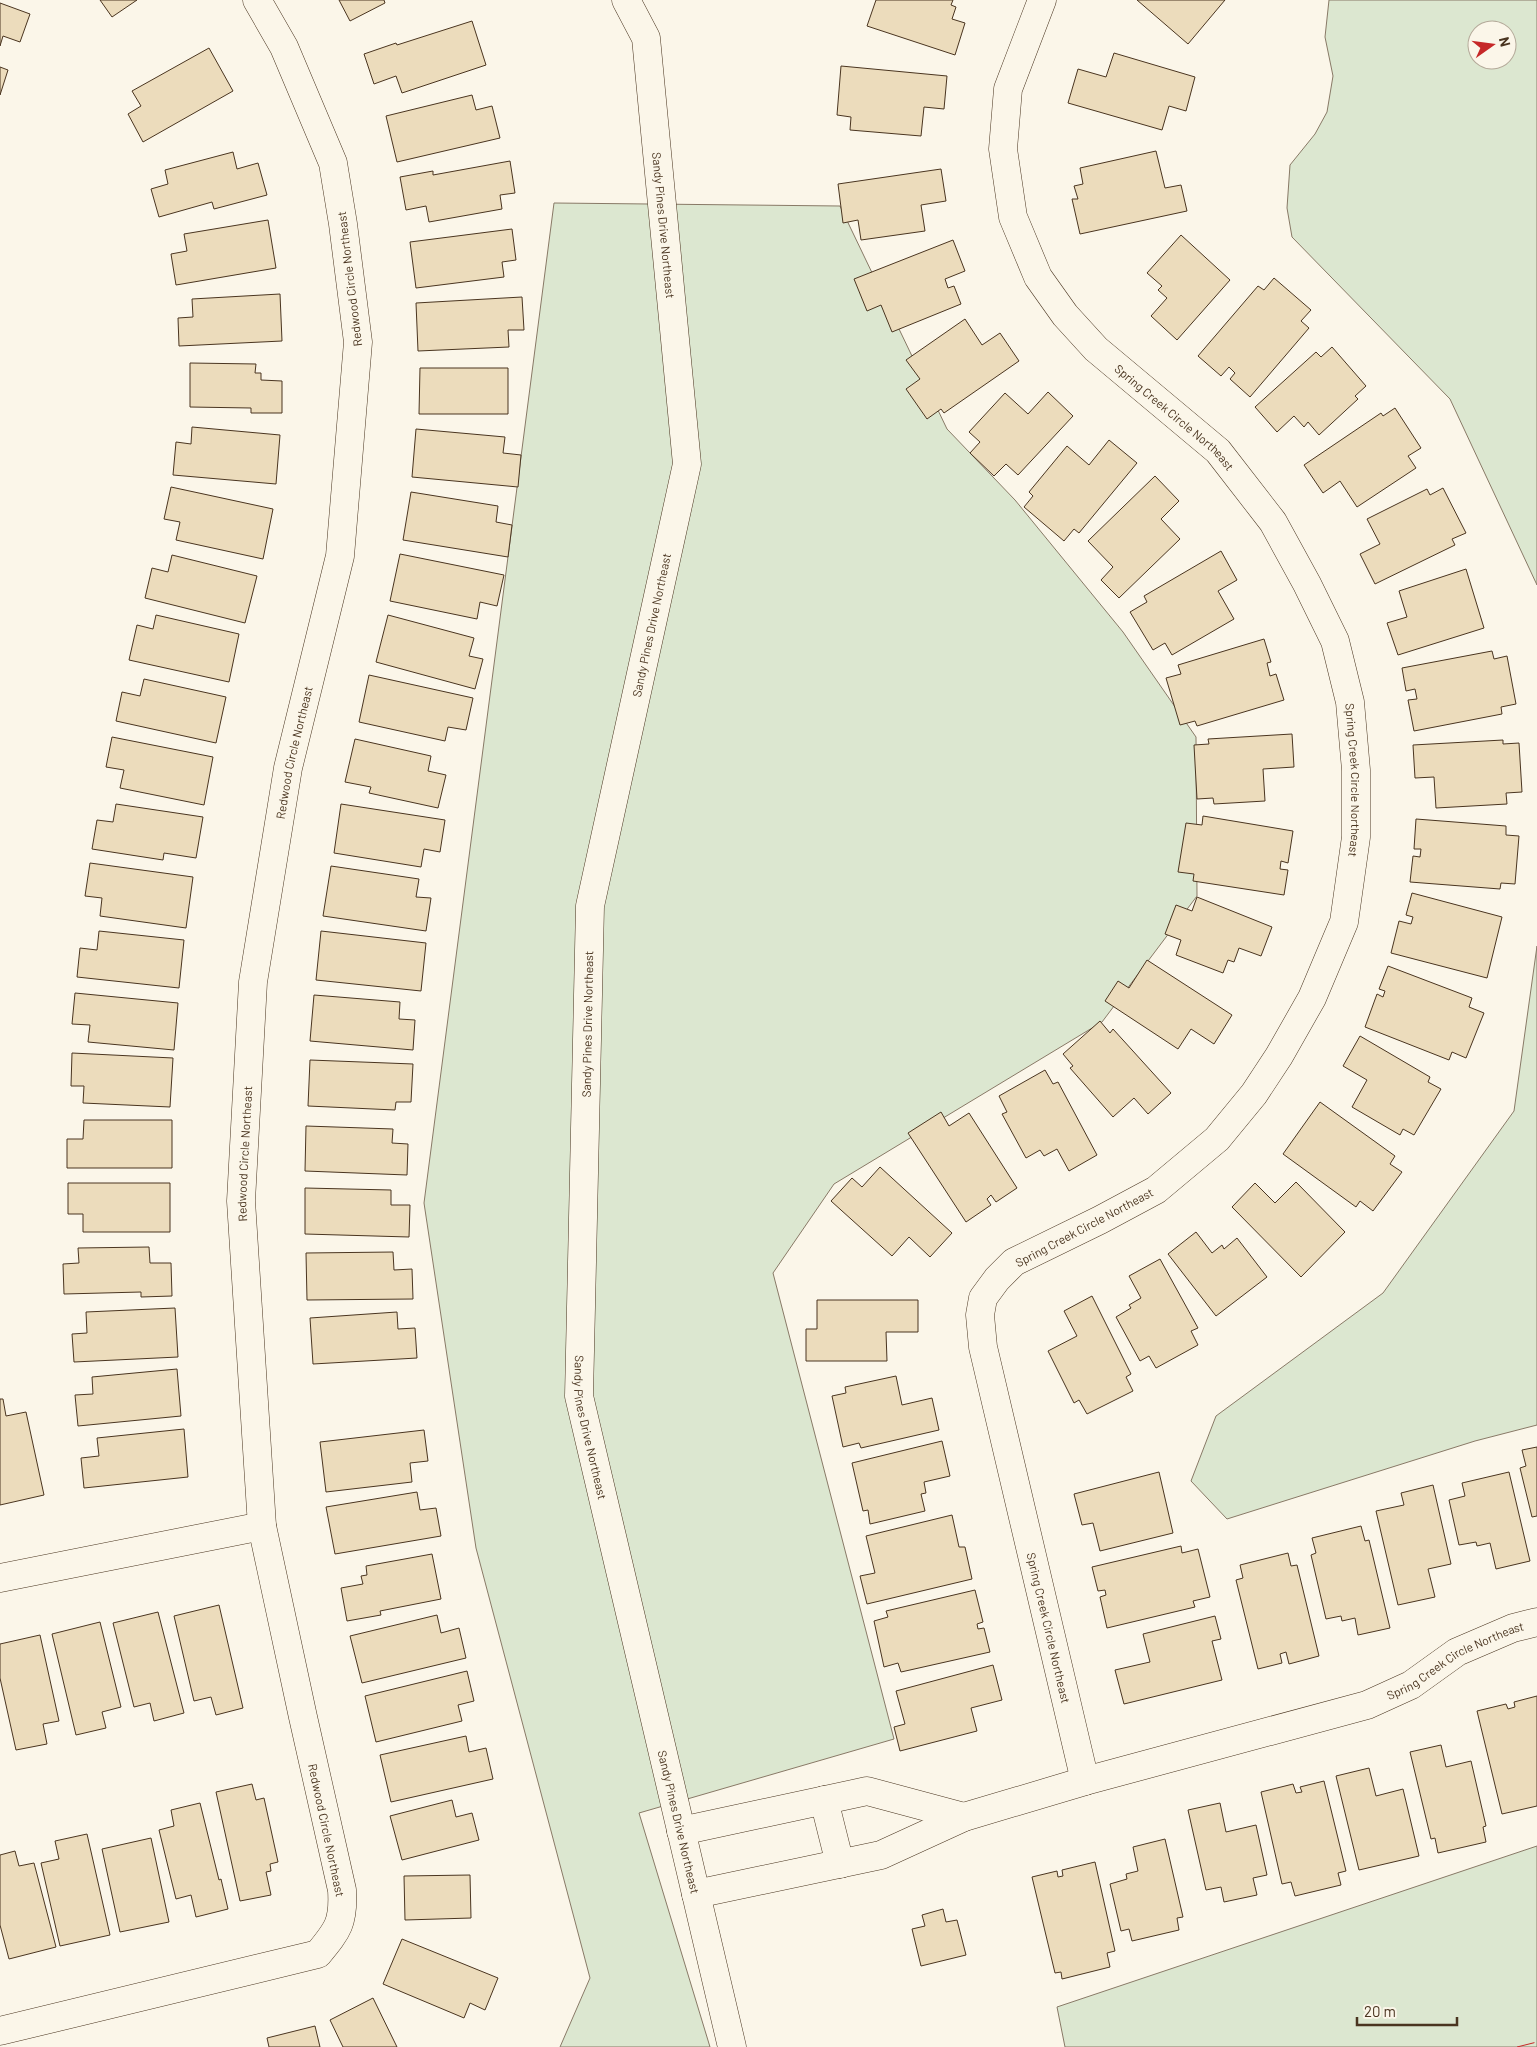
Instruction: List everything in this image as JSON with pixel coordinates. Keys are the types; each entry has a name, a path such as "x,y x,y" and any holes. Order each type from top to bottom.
{"street":[{"name":"Redwood Circle Northeast","path":"0,2031 318,1954 334,1935 344,1911 342,1890 302,1717 262,1526 242,1201 253,982 288,768 340,556 358,342 344,224 333,163 284,48 257,0"},
{"name":"Sandy Pines Drive Northeast","path":"626,0 646,38 687,464 590,906 579,1396 732,2047"},
{"name":"Spring Creek Circle Northeast","path":"1042,0 1008,89 1003,148 1014,217 1034,268 1038,277 1065,315 1096,349 1218,451 1272,522 1307,584 1335,641 1350,702 1356,770 1356,837 1344,922 1312,998 1280,1056 1254,1094 1217,1139 1156,1190 1014,1262 997,1279 983,1298 980,1315 983,1347 1085,1781"},
{"path":"0,1578 262,1526"},
{"name":"Spring Creek Circle Northeast","path":"696,1894 881,1855 964,1816 1085,1781 1367,1706 1411,1684 1457,1652 1513,1628 1537,1622"},
{"path":"681,1831 866,1791 964,1816"},
{"path":"824,1800 840,1864"}],"green space":[{"path":"1329,0 1537,0 1537,585 1450,399 1292,237 1287,208 1290,165 1315,134 1327,112 1333,76 1325,37"},
{"path":"554,203 840,206 947,429 1015,500 1123,632 1196,737 1197,896 1102,1022 834,1184 773,1273 894,1739 639,1813 710,2047 560,2047 590,1978 476,1548 424,1203"},
{"path":"1537,946 1537,1425 1475,1441 1227,1519 1191,1481 1216,1416 1383,1293 1514,1111"},
{"path":"1537,1846 1537,2047 1065,2047 1057,2007"}],"building":[{"path":"100,0 137,0 112,17"},
{"path":"339,0 384,0 385,3 350,21"},
{"path":"876,0 953,0 951,5 956,7 952,19 965,23 955,55 867,26"},
{"path":"1137,0 1225,0 1188,44"},
{"path":"0,3 30,14 20,42 3,36 0,46"},
{"path":"472,21 486,65 402,93 396,76 374,84 364,54"},
{"path":"209,48 233,91 143,142 128,114 141,106 132,91"},
{"path":"1114,53 1195,77 1186,111 1169,106 1162,130 1068,103 1078,69 1106,77"},
{"path":"841,66 947,76 944,109 924,107 921,136 850,130 851,117 837,115"},
{"path":"0,67 8,70 0,95"},
{"path":"472,95 476,110 492,106 500,138 397,162 386,116"},
{"path":"1156,151 1165,188 1181,185 1187,211 1080,234 1072,199 1078,199 1074,186 1083,184 1080,168"},
{"path":"233,152 237,169 258,163 267,195 214,209 212,202 159,217 151,189 168,184 165,170"},
{"path":"510,161 515,193 500,195 502,209 429,222 426,206 406,210 400,177 433,171 433,175"},
{"path":"941,169 946,201 921,205 925,231 861,240 858,220 843,223 838,184"},
{"path":"268,220 276,268 176,285 171,254 187,251 184,234"},
{"path":"512,229 516,260 502,262 504,277 416,288 410,242"},
{"path":"1181,235 1230,280 1177,340 1151,316 1167,298 1158,290 1162,286 1147,273"},
{"path":"953,240 965,271 945,279 948,288 954,286 961,304 892,332 881,305 867,311 854,279"},
{"path":"1274,278 1311,310 1301,321 1309,328 1250,397 1230,379 1235,373 1229,367 1221,376 1198,356 1258,286 1264,290"},
{"path":"280,294 282,341 179,346 178,318 193,317 192,299"},
{"path":"522,297 524,330 508,330 509,347 418,351 416,303"},
{"path":"965,319 982,345 1000,333 1019,361 944,413 941,409 927,419 906,389 920,379 906,360"},
{"path":"1332,347 1366,386 1355,396 1358,399 1319,435 1308,422 1304,427 1294,416 1277,432 1255,407 1316,352 1321,357"},
{"path":"190,363 256,364 255,373 261,373 261,380 282,381 282,413 251,413 251,408 190,407"},
{"path":"420,368 508,368 508,414 419,414"},
{"path":"1048,392 1073,416 1018,475 1006,464 994,476 970,453 980,442 969,432 1005,393 1028,414"},
{"path":"1395,408 1421,448 1408,456 1416,468 1357,507 1340,481 1323,493 1304,465 1381,413 1383,416"},
{"path":"192,427 280,435 276,484 173,475 176,442 191,444"},
{"path":"416,429 505,437 503,453 521,455 518,487 412,477"},
{"path":"1109,440 1137,463 1079,533 1074,529 1064,541 1024,507 1033,496 1029,492 1067,446 1089,465"},
{"path":"1155,476 1179,501 1161,519 1180,539 1119,598 1101,580 1113,567 1088,541"},
{"path":"171,487 273,509 263,559 176,540 180,522 164,519"},
{"path":"1443,488 1466,533 1452,539 1455,545 1375,584 1360,554 1380,544 1367,519 1427,489 1430,495"},
{"path":"411,492 498,506 496,522 512,525 508,557 403,540"},
{"path":"1221,551 1237,580 1218,591 1234,619 1172,655 1165,643 1153,650 1130,612 1147,602 1144,596"},
{"path":"400,554 504,575 497,606 480,602 477,619 390,601"},
{"path":"172,555 257,576 245,623 145,598 152,568 168,572"},
{"path":"1466,569 1484,628 1398,655 1387,623 1407,617 1399,591"},
{"path":"156,615 239,634 229,682 129,660 137,625 153,629"},
{"path":"388,615 474,638 469,656 483,659 475,689 376,662"},
{"path":"1264,639 1271,662 1267,663 1270,676 1276,674 1284,700 1197,726 1195,721 1180,725 1166,678 1181,674 1178,665"},
{"path":"1492,651 1494,659 1507,656 1516,704 1501,707 1502,714 1414,731 1408,700 1417,699 1415,689 1406,691 1402,668"},
{"path":"369,675 473,698 466,730 448,727 445,741 359,722"},
{"path":"144,679 226,697 216,743 116,721 122,692 140,696"},
{"path":"1292,734 1294,767 1263,769 1265,801 1214,804 1213,798 1197,799 1194,745 1209,744 1208,739"},
{"path":"112,737 213,757 204,805 120,788 124,770 106,767"},
{"path":"355,739 431,756 428,771 446,775 438,808 369,793 371,787 345,782"},
{"path":"1503,740 1503,744 1519,743 1522,792 1506,793 1507,804 1436,808 1434,777 1415,778 1413,745"},
{"path":"116,804 203,817 196,858 164,853 163,860 92,849 97,820 113,822"},
{"path":"341,804 445,820 440,852 424,849 421,867 334,853"},
{"path":"1203,816 1293,831 1288,863 1281,861 1280,869 1288,870 1284,895 1193,881 1194,874 1178,872 1186,823 1202,825"},
{"path":"1416,819 1506,826 1506,835 1519,836 1515,884 1501,883 1500,889 1410,882 1413,856 1420,857 1421,849 1414,849"},
{"path":"90,863 193,877 186,928 100,916 102,898 85,896"},
{"path":"331,866 419,879 416,897 431,898 426,931 323,916"},
{"path":"1412,893 1502,917 1487,978 1391,953 1399,921 1411,924 1413,917 1406,915"},
{"path":"1197,897 1272,927 1261,956 1239,948 1234,962 1228,960 1223,973 1176,955 1181,940 1165,934 1176,905 1192,911"},
{"path":"99,931 184,940 179,988 77,977 80,948 97,950"},
{"path":"321,931 426,943 421,991 316,980"},
{"path":"1147,960 1232,1015 1214,1044 1191,1029 1178,1049 1105,1001 1118,981 1129,988"},
{"path":"1388,966 1472,998 1469,1007 1484,1013 1466,1058 1452,1052 1449,1060 1365,1027 1377,994 1383,997 1385,991 1379,989"},
{"path":"75,993 178,1003 174,1050 88,1042 90,1025 72,1024"},
{"path":"314,995 400,1002 399,1019 415,1020 413,1050 310,1041"},
{"path":"1100,1021 1110,1033 1113,1029 1171,1093 1148,1114 1134,1098 1113,1117 1070,1068 1073,1066 1063,1054"},
{"path":"1360,1036 1430,1077 1428,1082 1441,1089 1414,1135 1403,1129 1400,1135 1352,1107 1367,1080 1343,1066"},
{"path":"72,1053 173,1058 170,1107 83,1103 84,1086 71,1086"},
{"path":"310,1060 413,1064 411,1102 396,1102 395,1110 308,1106"},
{"path":"1045,1070 1053,1084 1058,1082 1097,1155 1069,1171 1057,1149 1044,1156 1040,1150 1026,1158 1002,1114 1007,1112 999,1096"},
{"path":"1320,1102 1395,1156 1390,1164 1402,1172 1373,1211 1360,1201 1356,1207 1283,1154"},
{"path":"941,1112 949,1126 969,1113 1017,1188 996,1202 991,1195 987,1199 991,1205 966,1222 908,1133"},
{"path":"84,1120 172,1120 172,1168 67,1168 67,1139 83,1139"},
{"path":"306,1126 393,1129 392,1143 408,1144 407,1175 305,1171"},
{"path":"880,1167 952,1233 930,1257 909,1237 892,1256 831,1201 852,1178 862,1187"},
{"path":"1296,1182 1345,1232 1301,1277 1232,1207 1255,1183 1275,1203"},
{"path":"68,1183 170,1183 170,1232 83,1232 83,1214 68,1214"},
{"path":"305,1188 391,1190 391,1205 410,1205 409,1237 305,1234"},
{"path":"1196,1232 1212,1253 1222,1245 1224,1249 1237,1238 1267,1277 1216,1316 1168,1254"},
{"path":"149,1247 150,1263 171,1263 172,1296 141,1297 141,1292 64,1294 63,1264 79,1263 78,1248"},
{"path":"393,1252 394,1270 412,1269 413,1299 307,1300 306,1253"},
{"path":"1160,1259 1198,1328 1191,1331 1198,1345 1156,1368 1149,1356 1140,1361 1116,1317 1131,1308 1129,1305 1141,1298 1129,1276"},
{"path":"1092,1296 1131,1374 1126,1377 1133,1391 1087,1414 1079,1400 1074,1403 1048,1351 1077,1336 1064,1311"},
{"path":"817,1300 918,1300 918,1332 886,1332 887,1361 806,1361 806,1329 817,1329"},
{"path":"175,1308 178,1357 74,1362 72,1334 87,1333 86,1312"},
{"path":"397,1312 398,1329 415,1328 417,1358 313,1364 310,1318"},
{"path":"177,1369 181,1416 78,1426 75,1395 93,1394 92,1377"},
{"path":"896,1376 902,1405 932,1398 939,1430 861,1448 859,1443 843,1447 832,1396 846,1393 845,1387"},
{"path":"0,1399 3,1399 6,1416 26,1412 44,1495 0,1505"},
{"path":"184,1429 188,1477 84,1488 81,1458 99,1456 97,1438"},
{"path":"424,1430 428,1461 410,1463 412,1482 326,1492 320,1442"},
{"path":"942,1441 950,1476 924,1482 926,1493 921,1494 925,1511 870,1524 868,1510 863,1511 852,1463"},
{"path":"1537,1447 1537,1516 1532,1517 1520,1468 1526,1466 1522,1450"},
{"path":"1159,1472 1173,1533 1100,1551 1093,1523 1082,1525 1074,1494"},
{"path":"1509,1472 1530,1561 1496,1569 1490,1543 1477,1546 1476,1542 1459,1545 1449,1500 1465,1496 1462,1483"},
{"path":"1433,1485 1451,1564 1428,1569 1435,1597 1398,1605 1376,1511 1404,1505 1401,1493"},
{"path":"417,1492 420,1510 436,1508 441,1536 335,1554 326,1507"},
{"path":"952,1515 959,1547 965,1547 972,1579 867,1604 860,1576 875,1573 866,1536"},
{"path":"1361,1526 1365,1541 1369,1540 1390,1628 1358,1635 1355,1618 1342,1621 1341,1616 1326,1619 1311,1555 1316,1553 1312,1538"},
{"path":"1181,1546 1182,1553 1198,1549 1210,1597 1193,1601 1195,1607 1107,1628 1100,1597 1106,1595 1105,1590 1098,1591 1092,1567"},
{"path":"1288,1553 1291,1566 1297,1565 1319,1656 1289,1664 1286,1652 1280,1654 1282,1663 1258,1669 1236,1580 1243,1578 1240,1565"},
{"path":"432,1554 441,1599 380,1611 381,1615 347,1621 341,1588 363,1584 361,1576 367,1575 366,1566"},
{"path":"975,1590 983,1622 977,1624 978,1629 984,1628 990,1652 901,1672 898,1663 884,1667 874,1621 888,1617 886,1611"},
{"path":"219,1605 243,1708 216,1715 211,1697 194,1701 174,1616"},
{"path":"158,1612 184,1713 154,1721 150,1703 134,1707 113,1623"},
{"path":"437,1615 441,1633 459,1628 466,1658 362,1683 350,1636"},
{"path":"1215,1616 1221,1639 1212,1641 1222,1680 1124,1704 1115,1670 1150,1662 1143,1634"},
{"path":"100,1622 121,1707 102,1712 106,1728 76,1735 52,1634"},
{"path":"40,1635 59,1721 43,1724 47,1744 16,1750 0,1678 0,1644"},
{"path":"993,1665 1002,1700 971,1708 977,1731 900,1751 894,1727 905,1724 896,1691"},
{"path":"467,1671 474,1701 458,1705 462,1721 376,1742 365,1696"},
{"path":"1537,1696 1537,1806 1502,1814 1477,1711 1506,1704 1508,1709 1515,1707 1514,1702"},
{"path":"466,1736 469,1752 486,1748 493,1779 391,1802 380,1755"},
{"path":"1441,1745 1446,1767 1471,1761 1486,1826 1483,1827 1486,1842 1438,1853 1435,1838 1431,1839 1410,1752"},
{"path":"1369,1768 1376,1796 1403,1789 1419,1856 1359,1870 1336,1776"},
{"path":"1324,1781 1346,1871 1338,1873 1341,1885 1295,1896 1291,1882 1282,1884 1261,1792 1293,1784 1296,1793 1302,1792 1300,1787"},
{"path":"252,1784 256,1800 264,1798 278,1862 270,1864 271,1871 266,1872 271,1895 240,1901 216,1792"},
{"path":"452,1800 456,1817 472,1813 479,1840 402,1860 390,1816"},
{"path":"200,1803 228,1909 196,1917 191,1895 176,1899 159,1830 174,1826 171,1810"},
{"path":"1220,1803 1226,1832 1256,1825 1267,1875 1253,1878 1257,1895 1224,1902 1221,1887 1206,1890 1188,1810"},
{"path":"87,1834 110,1935 60,1946 41,1863 59,1859 55,1841"},
{"path":"151,1838 169,1922 120,1932 102,1849"},
{"path":"1165,1839 1183,1917 1177,1918 1179,1930 1132,1941 1129,1929 1121,1931 1110,1884 1127,1879 1126,1874 1138,1871 1133,1847"},
{"path":"15,1851 19,1866 34,1863 56,1947 9,1959 0,1925 0,1855"},
{"path":"1095,1862 1115,1951 1107,1953 1110,1967 1062,1979 1061,1972 1055,1973 1032,1877 1057,1871 1058,1877 1063,1876 1062,1870"},
{"path":"470,1875 471,1918 405,1920 404,1876"},
{"path":"943,1909 946,1922 957,1920 966,1955 921,1966 912,1929 925,1926 922,1915"},
{"path":"402,1939 498,1978 485,2010 470,2003 464,2018 383,1984"},
{"path":"373,1998 397,2047 343,2047 330,2020"},
{"path":"315,2026 320,2047 269,2047 267,2038"}],"power":[{"path":"1517,2047 1537,2042"}]}
